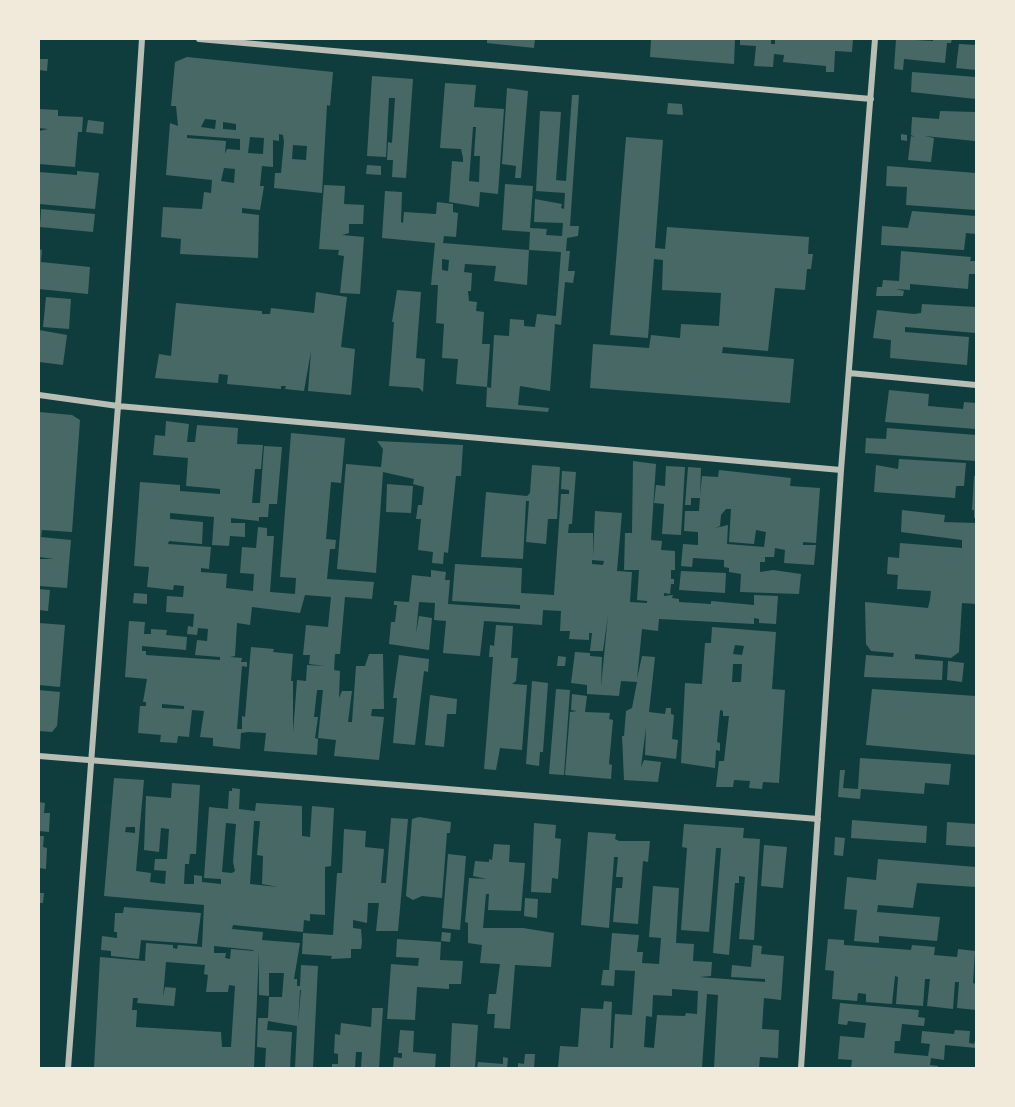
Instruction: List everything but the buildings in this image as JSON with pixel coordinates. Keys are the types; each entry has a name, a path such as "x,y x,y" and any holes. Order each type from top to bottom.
{"street":[{"path":"68,1068 118,406 142,39"},
{"path":"199,39 871,99"},
{"path":"801,1068 841,470 875,39"},
{"path":"849,373 976,385"},
{"path":"39,395 118,406 841,470"},
{"path":"39,756 818,819"}]}
